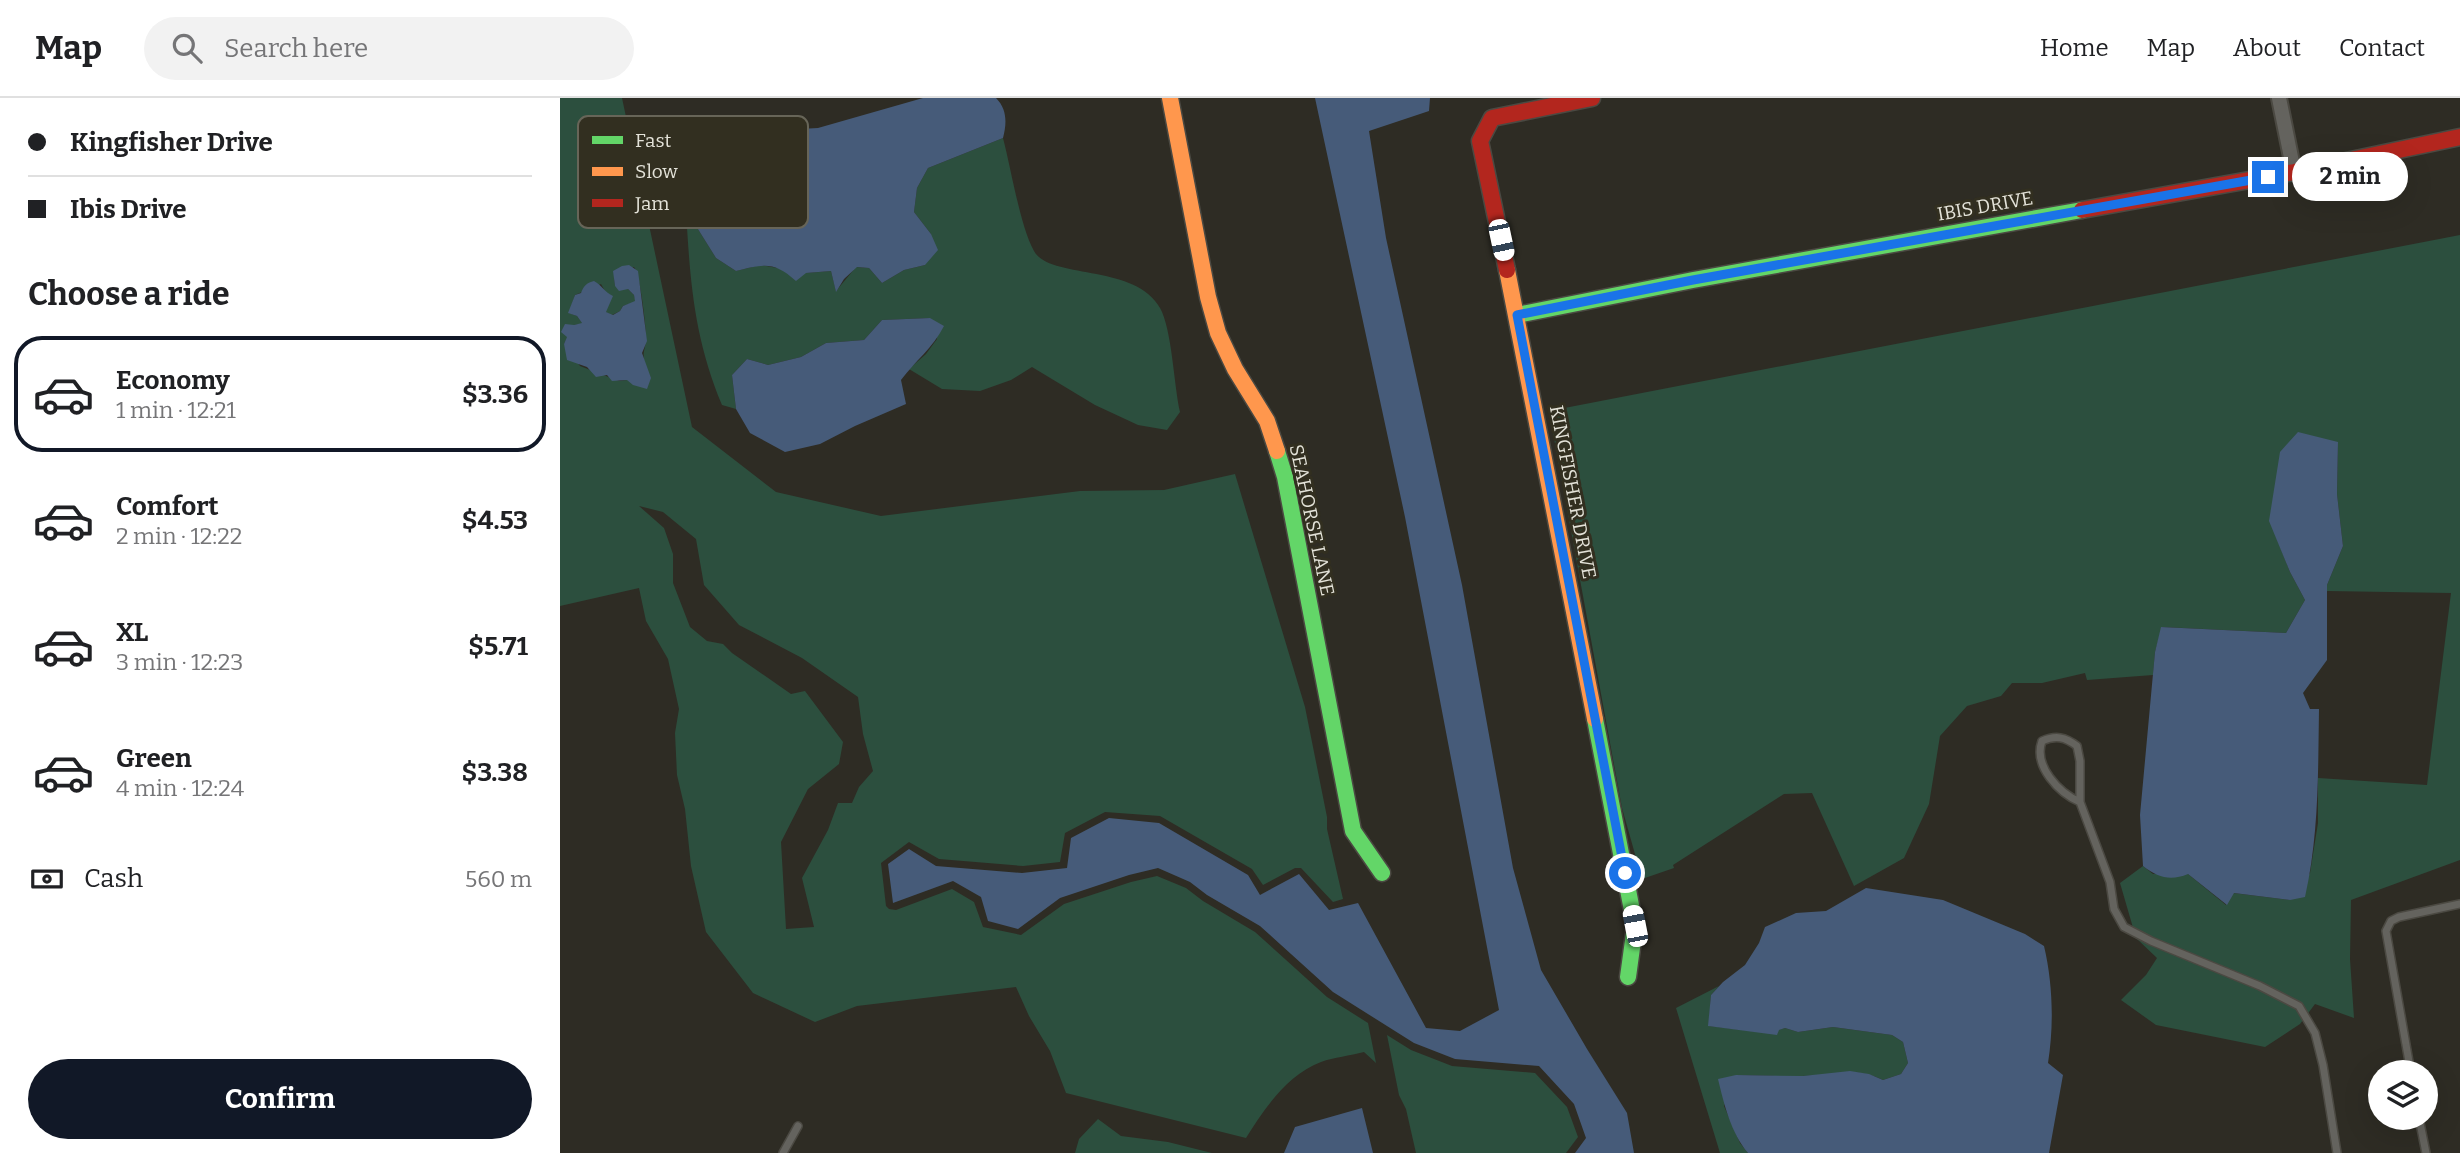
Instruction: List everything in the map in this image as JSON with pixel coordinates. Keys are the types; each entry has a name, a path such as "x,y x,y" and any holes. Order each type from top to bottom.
{"street":[{"name":"SEAHORSE LANE","path":"1170,98 1217,333 1235,369 1267,421 1285,477 1353,831 1382,873"},
{"name":"KINGFISHER DRIVE","path":"1592,98 1492,118 1480,141 1517,315 1635,926 1628,978"},
{"path":"2279,98 2294,172"},
{"name":"IBIS DRIVE","path":"1517,315 1706,277 2294,172 2460,137"}],"lane":[{"path":"2080,802 2066,796 2042,766 2039,751 2042,741 2052,737 2067,738 2077,746 2080,761 2080,802 2110,882 2114,909 2124,927 2300,1006 2315,1033 2337,1153"},
{"path":"2409,1060 2386,931 2391,921 2399,917 2460,904"},
{"path":"783,1153 798,1126"},
{"path":"2421,1130 2426,1153"}],"green space":[{"path":"560,98 622,98 626,116 578,116 578,228 650,228 692,427 776,492 881,516 1080,491 1164,490 1235,474 1305,707 1327,817 1327,829 1343,899 1333,902 1301,868 1295,868 1263,885 1252,869 1160,816 1105,812 1065,833 1060,862 1023,866 939,859 909,842 881,863 886,906 896,910 952,889 974,902 983,927 1021,935 1064,904 1157,876 1186,888 1255,932 1327,997 1368,1023 1376,1063 1364,1052 1326,1060 1309,1068 1297,1075 1278,1094 1246,1138 1066,1093 1050,1051 1029,1016 1016,987 857,1006 815,1022 753,993 706,932 691,866 685,809 677,775 675,733 679,709 668,659 646,621 639,588 560,606","holes":["634,267 644,312 644,356 647,369 627,380 619,381 580,366 564,344 574,325 583,324 577,316 569,313 575,295 601,284 606,293 612,296 605,312 612,315 623,306 636,302 628,289 615,286 614,276","639,506 663,512 696,539 704,585 739,625 802,658 858,697 863,734 873,771 859,787 852,803 838,803 828,830 802,878 814,927 786,929 781,842 808,789 839,764 843,742 805,691 791,694 723,644 707,641 690,627 673,583 673,554 664,528"]},
{"path":"1003,138 1020,212 1034,251 1043,260 1057,266 1113,278 1132,284 1148,294 1164,317 1180,412 1167,430 1138,425 1095,405 1032,367 1011,380 980,391 942,389 909,369 926,354 937,339 930,318 882,320 864,340 826,343 801,357 768,365 747,359 732,375 736,409 722,405 699,333 687,228 697,228 716,258 736,271 760,265 806,273 831,271 836,291 856,267 869,268 882,283 904,270 925,265 931,234 914,212 917,188 928,168"},
{"path":"2460,235 2460,860 2351,900 2350,959 2354,1018 2315,1004 2300,1024 2265,1047 2156,1025 2121,1000 2146,975 2157,958 2136,938 2120,883 2143,866 2153,874 2188,874 2226,905 2233,893 2290,900 2310,873 2318,823 2318,778 2427,785 2451,593 2327,591 2343,546 2337,494 2338,442 2270,521 2290,572 2305,600 2286,633 2162,627 2155,652 2153,675 2087,680 2085,673 2042,683 2012,683 2001,696 1967,706 1940,736 1929,804 1904,858 1854,886 1812,793 1784,794 1673,865 1674,868 1642,879 1622,808 1549,411"},
{"path":"1719,986 1711,995 1709,1026 1777,1034 1778,1030 1785,1028 1798,1032 1833,1027 1892,1035 1903,1042 1908,1063 1901,1074 1883,1080 1862,1073 1813,1076 1736,1075 1724,1106 1740,1143 1748,1153 1720,1153 1676,1008"},
{"path":"1387,1035 1411,1050 1452,1066 1535,1073 1567,1107 1578,1137 1566,1153 1416,1153 1406,1109 1399,1095"},
{"path":"1098,1119 1121,1136 1168,1142 1212,1153 1075,1153 1079,1139"}],"water":[{"path":"923,98 996,98 1004,112 1005,122 1003,138 928,168 917,188 914,212 931,234 938,250 925,265 904,270 882,283 869,268 857,267 844,279 836,292 831,271 806,273 796,281 775,267 754,267 736,271 716,258 697,228 808,228 808,129"},
{"path":"1315,98 1430,98 1429,111 1369,131 1386,238 1462,585 1513,868 1541,970 1627,1113 1634,1153 1575,1153 1586,1138 1574,1104 1539,1066 1455,1059 1414,1043 1333,992 1260,926 1190,882 1158,868 1060,898 1018,929 988,921 981,897 953,881 893,903 888,864 909,849 936,866 1022,873 1067,868 1071,838 1109,818 1159,823 1248,875 1260,895 1299,874 1329,910 1358,903 1426,1028 1460,1031 1499,1010 1405,517"},
{"path":"629,265 638,271 647,341 642,353 651,378 647,389 627,380 612,381 607,375 596,377 587,367 567,360 564,344 567,337 561,332 565,324 582,323 577,316 568,313 575,295 581,293 589,283 594,281 613,296 606,312 613,315 623,306 635,301 634,295 628,289 619,291 615,286 613,271"},
{"path":"930,318 944,326 935,341 901,380 906,404 820,444 785,452 750,433 736,409 732,375 747,359 768,365 801,357 826,343 864,340 882,320"},
{"path":"2298,432 2338,442 2337,494 2343,546 2327,585 2327,660 2303,693 2310,709 2319,709 2317,804 2310,874 2305,897 2290,900 2234,893 2227,905 2188,874 2165,877 2143,866 2140,815 2155,652 2161,627 2286,633 2305,600 2269,521 2280,452"},
{"path":"1866,888 1943,900 2025,934 2044,946 2052,1004 2048,1063 2063,1075 2049,1153 1748,1153 1742,1145 1729,1118 1718,1079 1736,1075 1803,1076 1850,1071 1869,1074 1883,1080 1901,1074 1908,1063 1903,1042 1892,1035 1833,1027 1798,1032 1785,1028 1779,1030 1777,1035 1708,1026 1711,995 1745,965 1759,943 1765,927 1796,913 1826,911"},
{"path":"1362,1108 1373,1153 1284,1153 1295,1127"}],"traffic: fast":[{"path":"1517,315 1693,280 2082,210"},
{"path":"1277,451 1285,477 1353,831 1382,873"},
{"path":"1595,719 1635,926 1628,977"}],"traffic: slow":[{"path":"1170,98 1208,297 1218,333 1235,369 1267,421 1277,451"},
{"path":"1507,270 1595,719"}],"traffic: jam":[{"path":"1507,270 1480,141 1492,118 1592,98"},
{"path":"2082,210 2294,172 2460,137"}],"route":[{"path":"1625,873 1517,315 1693,280 2268,177"}]}
